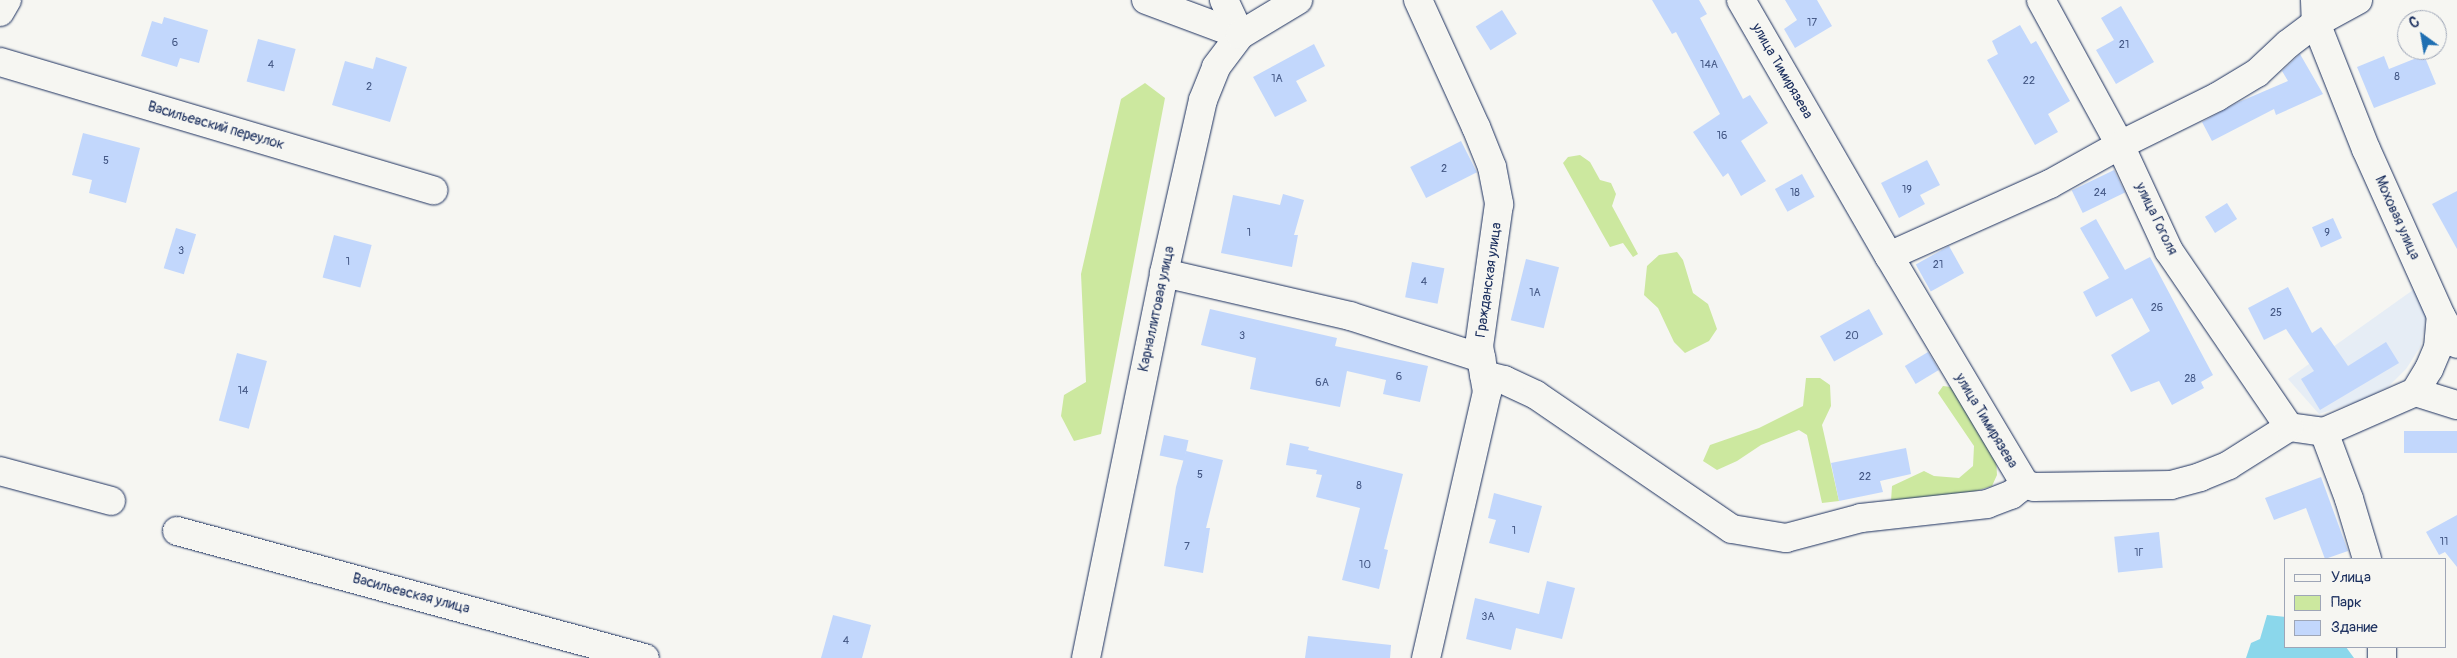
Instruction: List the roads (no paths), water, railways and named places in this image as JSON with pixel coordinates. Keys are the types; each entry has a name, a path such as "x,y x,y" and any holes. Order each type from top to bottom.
{"street":[{"path":"0,12 6,0"},
{"path":"1146,0 1240,35"},
{"path":"1224,0 1240,35"},
{"name":"Карналлитовая улица","path":"1086,658 1164,273 1203,100 1216,67 1240,35 1298,0"},
{"name":"Гражданская улица","path":"1418,0 1483,143 1492,167 1500,204 1479,346 1487,392 1426,658"},
{"name":"улица Тимирязева","path":"1741,0 1889,256 2025,484 2034,487 2171,485 2200,477 2229,465 2290,427"},
{"name":"улица Гоголя","path":"2041,0 2120,145 2169,251 2290,427"},
{"path":"1889,256 2050,184 2120,145 2217,97 2258,73 2288,44 2316,11 2358,0"},
{"name":"Моховая улица","path":"2316,11 2366,149 2441,316 2438,348 2429,369 2415,392"},
{"name":"Васильевский переулок","path":"0,62 432,190"},
{"path":"1164,273 1350,316 1483,367 1536,396 1732,529 1786,538 1862,518 1987,504 2011,495 2025,484"},
{"path":"2441,316 2457,344"},
{"path":"2290,427 2324,432 2415,392 2457,405"},
{"path":"2324,432 2349,500 2367,558"},
{"path":"0,471 111,501"},
{"name":"Васильевская улица","path":"177,531 645,658"}],"water":[{"path":"2267,615 2284,617 2284,648 2347,648 2354,658 2246,658 2251,643 2260,639"}]}
